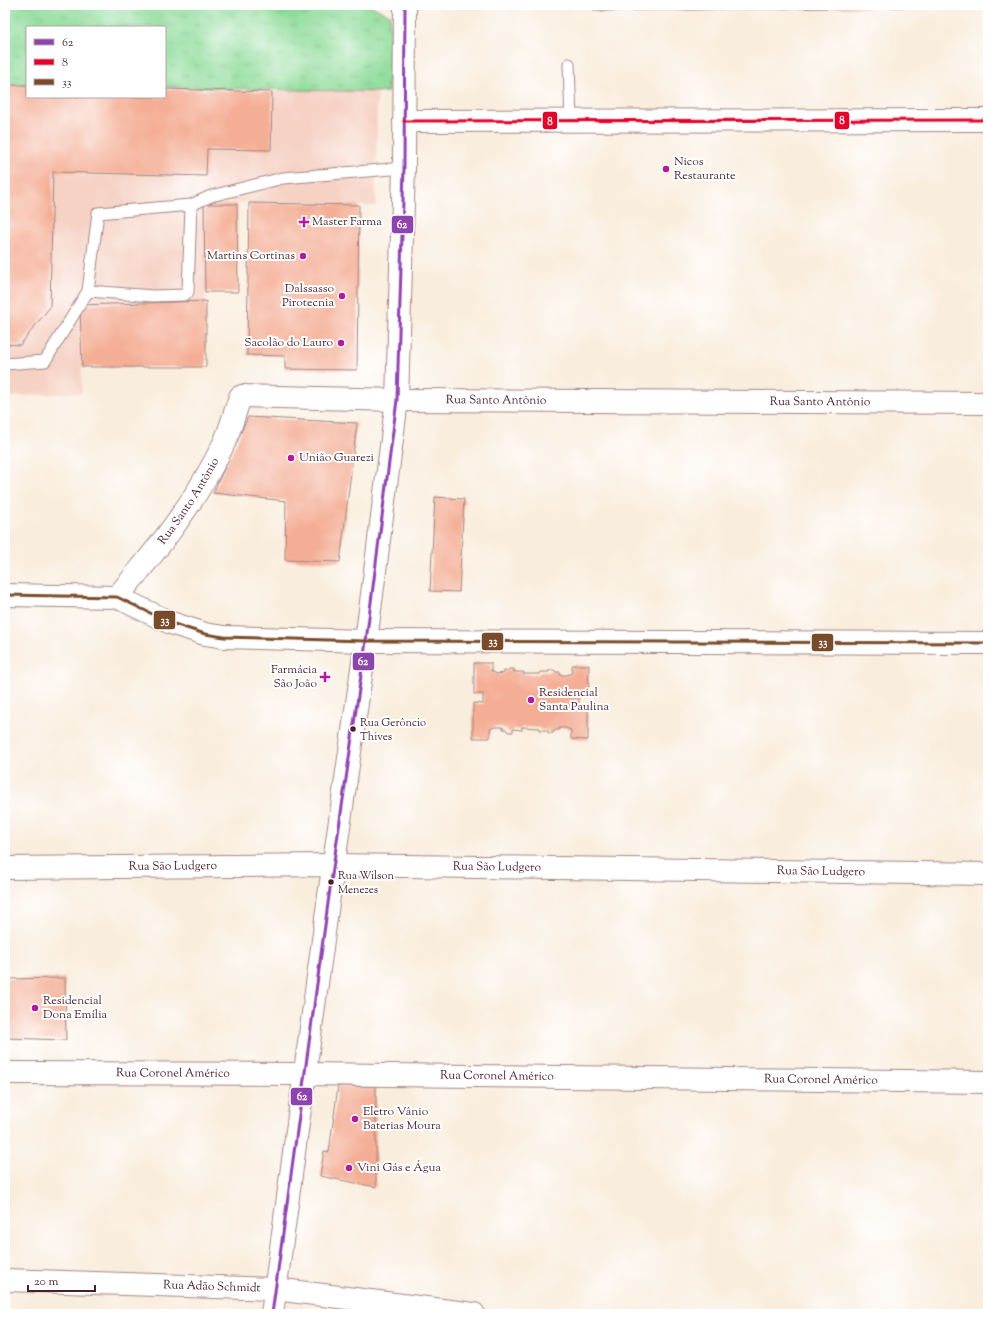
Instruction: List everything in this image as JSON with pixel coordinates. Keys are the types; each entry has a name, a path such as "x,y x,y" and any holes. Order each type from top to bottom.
{"street":[{"path":"272,1314 333,865 366,641 397,400 404,168 405,5"},
{"path":"404,120 988,120"},
{"name":"Rua Santo Antônio","path":"117,597 150,558 193,498 225,440 242,396 397,400 988,403"},
{"path":"5,595 117,597 171,623 205,634 224,638 366,641 988,643"},
{"name":"Rua São Ludgero","path":"5,868 333,865 988,874"},
{"name":"Rua Coronel Américo","path":"5,1073 304,1074 988,1082"},
{"name":"Rua Adão Schmidt","path":"5,1280 275,1289 474,1314"}],"lane":[{"path":"569,64 571,120"},
{"path":"5,364 45,361 88,291 98,213 191,204 211,196 283,178 404,168"},
{"path":"88,291 153,296 184,295 188,292 191,204"}],"shaded area":[{"path":"5,85 26,85 26,98 166,98 166,89 272,92 295,90 377,92 376,206 207,202 204,204 206,301 80,305 82,393 5,397"}],"green space":[{"path":"5,5 369,5 390,15 388,92 166,87 166,26 26,26 26,84 5,83"}],"building":[{"path":"594,5 912,5 912,7 594,11"},
{"path":"5,85 26,85 26,98 166,98 166,89 272,92 271,150 207,149 206,176 53,172 50,307 20,345 5,344"},
{"path":"249,203 359,205 357,370 285,369 285,356 247,355"},
{"path":"204,204 237,204 238,292 205,292"},
{"path":"206,301 206,367 82,367 80,305"},
{"name":"União Guarezi","path":"248,417 357,423 340,562 285,560 286,501 213,493"},
{"path":"435,497 464,499 459,592 430,591"},
{"name":"Residencial Santa Paulina","path":"474,663 491,663 491,671 496,674 504,673 504,671 509,669 514,669 514,672 524,672 523,674 539,674 540,672 549,672 549,670 554,670 556,672 560,672 560,675 567,675 572,673 572,665 589,665 588,696 579,696 579,705 588,706 588,740 571,739 571,730 566,728 559,728 559,730 555,730 553,733 548,733 548,730 540,730 540,728 522,727 522,730 513,729 513,732 508,732 506,729 503,729 503,727 495,727 490,729 490,738 473,738 473,703 483,704 483,694 474,694"},
{"name":"Residencial Dona Emília","path":"65,978 66,1040 5,1038 5,979"},
{"name":"Eletro Vânio Baterias Moura","path":"338,1086 376,1086 376,1187 320,1176 324,1151 329,1152"}],"transit line":[{"name":"62","path":"272,1314 329,896 366,641 397,400 404,168 405,5"},
{"name":"8","path":"404,121 988,120"},
{"name":"33","path":"5,595 117,597 171,623 205,634 224,637 366,641 988,643"}],"place":[{"name":"Nicos Restaurante","path":"666,169"},
{"name":"Master Farma","path":"304,222"},
{"name":"Martins Cortinas","path":"303,256"},
{"name":"Dalssasso Pirotecnia","path":"342,296"},
{"name":"Sacolão do Lauro","path":"341,343"},
{"name":"União Guarezi","path":"291,458"},
{"name":"Farmácia São João","path":"325,677"},
{"name":"Residencial Santa Paulina","path":"531,700"},
{"name":"Rua Gerôncio Thives","path":"353,729"},
{"name":"Rua Wilson Menezes","path":"331,882"},
{"name":"Residencial Dona Emília","path":"35,1008"},
{"name":"Eletro Vânio Baterias Moura","path":"355,1119"},
{"name":"Vini Gás e Água","path":"349,1168"}]}
